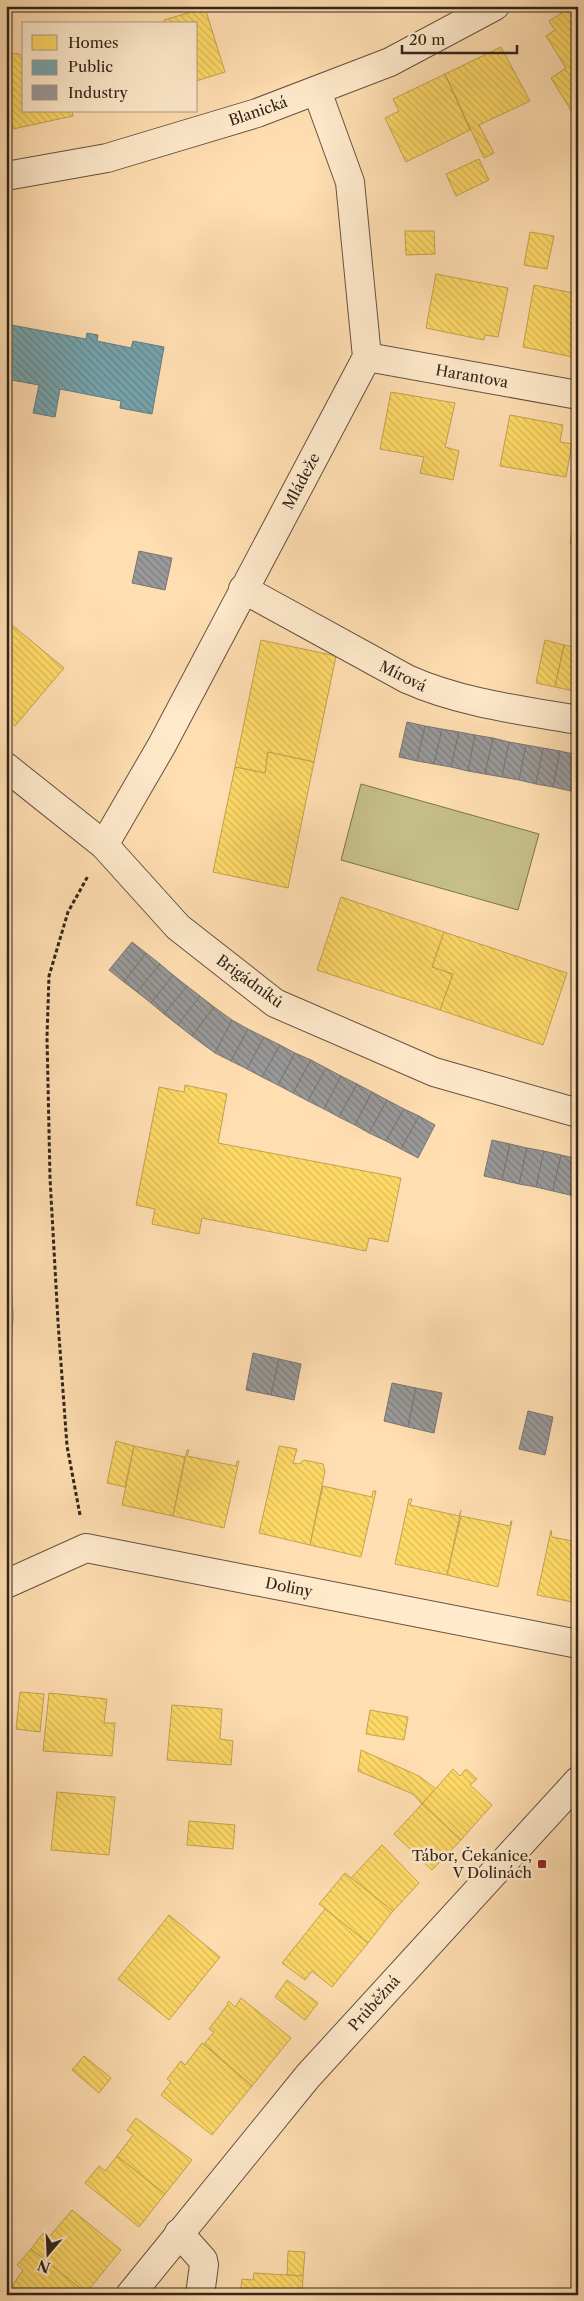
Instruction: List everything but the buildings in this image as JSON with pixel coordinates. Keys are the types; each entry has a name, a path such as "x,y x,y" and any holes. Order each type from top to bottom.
{"street":[{"name":"Blanická","path":"6,176 107,158 257,113 390,62 495,6"},
{"path":"317,90 350,182 367,357"},
{"name":"Harantova","path":"367,357 578,395"},
{"name":"Mládeže","path":"104,845 162,745 367,357"},
{"name":"Mírová","path":"243,589 428,689 462,699 578,720"},
{"name":"Brigádníků","path":"6,767 104,845 178,927 275,1003 434,1072 578,1113"},
{"path":"6,1584 86,1548"},
{"name":"Doliny","path":"86,1548 578,1644"},
{"name":"Průběžná","path":"130,2295 308,2076 578,1781"},
{"path":"179,2233 203,2260 200,2295"}],"path":[{"path":"86,1548 67,1446 58,1332 50,1178 47,1037 49,976 54,958 68,912 104,845"}],"shaded area":[{"path":"361,784 539,834 518,910 341,860"}],"water":[{"path":"6,1176 13,1315 6,1460"}],"place":[{"name":"Tábor, Čekanice, V Dolinách","path":"542,1864"}]}
